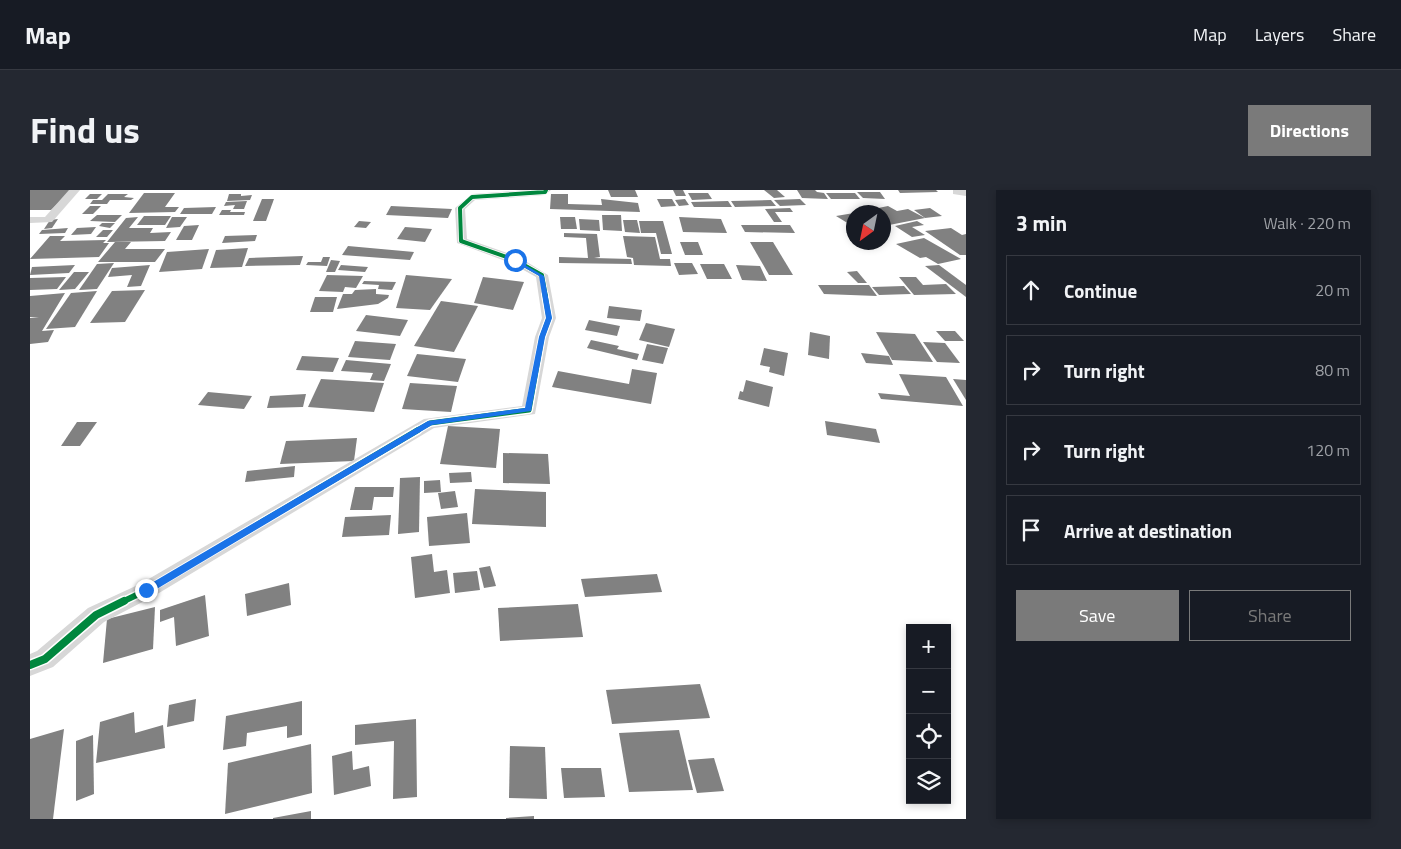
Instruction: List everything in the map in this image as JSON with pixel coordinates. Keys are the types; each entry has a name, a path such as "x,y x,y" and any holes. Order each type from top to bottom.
{"street":[{"path":"30,220 48,220 74,190"},
{"path":"30,665 45,659 96,615 146,590 430,423 529,410 542,337 549,318 542,276 515,260 461,241 460,208 472,197 545,192 546,190"}],"building":[{"path":"30,190 72,190 51,210 30,210"},
{"path":"608,190 635,190 638,197 611,197"},
{"path":"673,190 683,190 686,196 676,196"},
{"path":"764,190 777,190 785,197 774,198"},
{"path":"797,190 815,190 824,193 828,199 802,198"},
{"path":"898,190 936,190 938,192 900,193"},
{"path":"857,192 880,192 885,199 863,198"},
{"path":"144,193 175,193 165,207 179,207 175,212 129,213"},
{"path":"688,193 708,193 712,199 692,200"},
{"path":"826,193 855,193 860,199 831,199"},
{"path":"90,194 102,194 97,199 85,199"},
{"path":"108,194 128,194 124,197 134,198 131,200 102,200"},
{"path":"229,194 252,195 250,200 227,201"},
{"path":"551,194 568,194 568,204 602,205 601,199 638,203 640,212 550,209"},
{"path":"262,199 274,199 266,221 253,221"},
{"path":"657,199 672,199 676,206 661,207"},
{"path":"685,199 689,205 679,206 675,200"},
{"path":"800,199 806,205 780,206 774,200"},
{"path":"93,200 110,200 107,204 90,204"},
{"path":"771,200 776,206 735,207 731,201"},
{"path":"247,201 244,209 233,209 235,205 224,206 226,202"},
{"path":"728,201 732,207 694,207 691,202"},
{"path":"90,206 101,206 93,214 82,214"},
{"path":"391,206 452,209 448,218 386,215"},
{"path":"216,207 212,214 180,214 184,208"},
{"path":"790,208 793,212 775,212 782,222 774,222 765,209"},
{"path":"891,208 897,211 908,209 925,218 891,225"},
{"path":"930,208 942,216 925,218 914,210"},
{"path":"222,210 245,212 244,215 219,215"},
{"path":"846,214 846,222 836,216"},
{"path":"97,215 122,215 115,222 90,221"},
{"path":"602,215 621,215 622,231 603,230"},
{"path":"144,216 171,216 165,225 137,225"},
{"path":"138,217 129,228 153,228 150,233 171,232 165,241 107,242 126,218"},
{"path":"172,217 187,217 180,227 166,228"},
{"path":"560,217 575,217 577,229 561,229"},
{"path":"679,217 721,219 727,233 683,232"},
{"path":"58,219 52,228 44,229 50,220"},
{"path":"579,219 599,220 600,231 580,230"},
{"path":"623,220 637,220 640,233 625,232"},
{"path":"359,221 371,222 366,228 354,227"},
{"path":"639,221 663,221 672,254 661,254 656,233 641,233"},
{"path":"917,221 924,225 912,227 925,235 912,237 895,226"},
{"path":"102,223 115,223 110,228 99,226"},
{"path":"199,225 192,240 176,240 184,226"},
{"path":"741,225 790,225 795,233 745,232"},
{"path":"96,227 91,234 71,235 77,228"},
{"path":"405,227 432,229 425,242 397,239"},
{"path":"68,228 65,233 39,234 42,230"},
{"path":"951,228 962,235 966,234 966,255 960,255 925,231"},
{"path":"103,230 113,230 107,237 96,237"},
{"path":"564,233 597,234 600,257 594,258 631,259 632,264 559,263 559,257 588,258 586,238 564,237"},
{"path":"257,235 255,241 222,243 225,236"},
{"path":"50,236 65,236 60,241 106,240 103,243 109,243 99,257 30,259"},
{"path":"623,236 655,237 660,259 670,259 671,266 634,265 633,258 627,257"},
{"path":"924,238 961,259 938,264 926,257 920,258 896,244"},
{"path":"115,242 131,242 125,249 165,249 155,262 98,262"},
{"path":"680,242 698,242 703,255 685,255"},
{"path":"750,242 773,242 793,275 769,275"},
{"path":"348,246 414,252 410,260 342,255"},
{"path":"248,248 242,267 210,268 216,250"},
{"path":"209,249 202,269 159,272 167,252"},
{"path":"303,256 300,265 245,266 249,258"},
{"path":"323,257 330,257 327,266 306,265 308,262 321,262"},
{"path":"331,260 340,261 335,272 326,272"},
{"path":"114,263 97,289 79,290 97,264"},
{"path":"674,263 692,263 698,274 679,275"},
{"path":"700,264 724,264 732,279 707,279"},
{"path":"75,265 69,273 30,275 32,267"},
{"path":"150,265 141,286 127,287 132,275 108,277 112,268"},
{"path":"341,265 368,267 365,272 338,270"},
{"path":"736,265 760,266 767,281 742,280"},
{"path":"939,265 966,285 966,297 925,266"},
{"path":"857,271 867,283 858,283 847,272"},
{"path":"74,272 89,272 75,289 59,290"},
{"path":"327,275 363,276 356,288 345,287 343,292 319,291"},
{"path":"406,275 452,279 430,310 396,308"},
{"path":"66,277 57,289 30,290 30,278"},
{"path":"483,277 524,282 513,310 474,303"},
{"path":"899,277 916,277 923,285 946,284 956,294 914,295"},
{"path":"364,281 396,282 392,290 378,289 379,285 362,284"},
{"path":"818,285 869,285 877,296 824,294"},
{"path":"904,286 911,294 879,295 872,287"},
{"path":"376,289 376,294 389,295 388,298 378,304 337,309 343,294 352,294 355,290"},
{"path":"145,290 125,322 90,323 112,291"},
{"path":"97,291 75,327 46,329 71,293"},
{"path":"65,293 42,331 54,330 48,342 30,344 30,318 39,317 30,317 30,296"},
{"path":"315,297 337,297 333,312 310,312"},
{"path":"441,301 478,306 454,352 414,346"},
{"path":"609,306 642,310 640,321 607,318"},
{"path":"366,315 408,320 400,336 356,331"},
{"path":"589,320 620,326 617,336 585,330"},
{"path":"646,323 675,329 669,347 639,340"},
{"path":"936,331 955,331 964,341 945,341"},
{"path":"810,332 830,336 829,359 808,355"},
{"path":"876,332 915,334 933,362 892,360"},
{"path":"591,340 619,346 617,349 639,354 637,360 587,348"},
{"path":"355,341 396,344 390,360 348,357"},
{"path":"923,342 945,343 960,363 937,362"},
{"path":"647,344 668,348 663,364 642,360"},
{"path":"764,348 788,353 784,376 769,372 770,367 760,365"},
{"path":"861,353 889,356 893,365 866,363"},
{"path":"417,354 466,359 458,382 407,376"},
{"path":"302,356 339,358 333,372 296,370"},
{"path":"346,360 391,364 384,381 370,380 373,373 341,371"},
{"path":"632,369 657,373 651,404 552,387 558,371 629,384"},
{"path":"899,374 946,377 963,406 881,399 878,393 910,396"},
{"path":"321,379 384,383 374,412 308,407"},
{"path":"953,379 966,380 966,400"},
{"path":"746,380 773,387 769,407 738,399 740,391 743,392"},
{"path":"410,383 457,386 451,412 402,409"},
{"path":"208,392 252,396 244,409 198,405"},
{"path":"306,394 303,407 267,408 270,396"},
{"path":"825,421 876,429 880,443 827,435"},
{"path":"77,422 97,422 80,446 61,446"},
{"path":"448,426 500,429 496,468 440,464"},
{"path":"357,438 354,461 280,464 286,441"},
{"path":"503,453 548,454 550,484 503,483"},
{"path":"295,466 294,477 245,482 247,471"},
{"path":"471,472 472,482 450,483 449,473"},
{"path":"420,477 419,532 398,534 400,478"},
{"path":"440,480 441,492 424,493 424,481"},
{"path":"355,487 394,487 393,497 374,497 372,510 350,510"},
{"path":"475,489 546,492 546,527 472,524"},
{"path":"455,491 458,507 441,509 438,493"},
{"path":"467,513 470,543 429,546 427,517"},
{"path":"391,515 389,535 342,537 345,517"},
{"path":"432,554 434,572 447,570 450,593 415,598 411,557"},
{"path":"490,566 496,586 484,588 479,568"},
{"path":"477,571 480,590 455,593 453,573"},
{"path":"657,574 662,592 585,597 581,579"},
{"path":"289,583 291,605 247,616 245,594"},
{"path":"205,595 209,636 176,646 174,617 160,622 160,610"},
{"path":"578,604 583,637 500,641 498,608"},
{"path":"155,607 153,649 103,663 107,619"},
{"path":"700,684 710,718 612,724 606,690"},
{"path":"196,699 194,721 167,727 169,705"},
{"path":"302,701 302,735 287,738 287,726 247,733 246,746 223,750 226,716"},
{"path":"134,712 135,733 163,725 165,748 96,763 100,722"},
{"path":"416,719 417,797 393,799 394,741 355,745 355,725"},
{"path":"64,729 53,819 30,819 30,739"},
{"path":"679,730 693,790 629,792 619,733"},
{"path":"93,735 94,794 76,801 76,741"},
{"path":"311,744 312,793 225,814 228,763"},
{"path":"510,746 545,747 547,799 509,798"},
{"path":"352,751 353,770 369,766 371,786 334,795 332,756"},
{"path":"714,758 724,791 697,793 688,760"},
{"path":"561,768 601,768 605,797 564,798"},
{"path":"311,811 311,819 273,819 273,818"},
{"path":"534,816 534,819 506,819 506,818"}],"cycle path":[{"path":"30,665 45,659 96,615 147,590 430,423 529,410 542,337 549,318 542,275 515,260 461,241 460,208 472,197 545,192 546,190"}],"route":[{"path":"146,590 430,423 529,410 542,337 549,318 542,276 515,260"}]}
